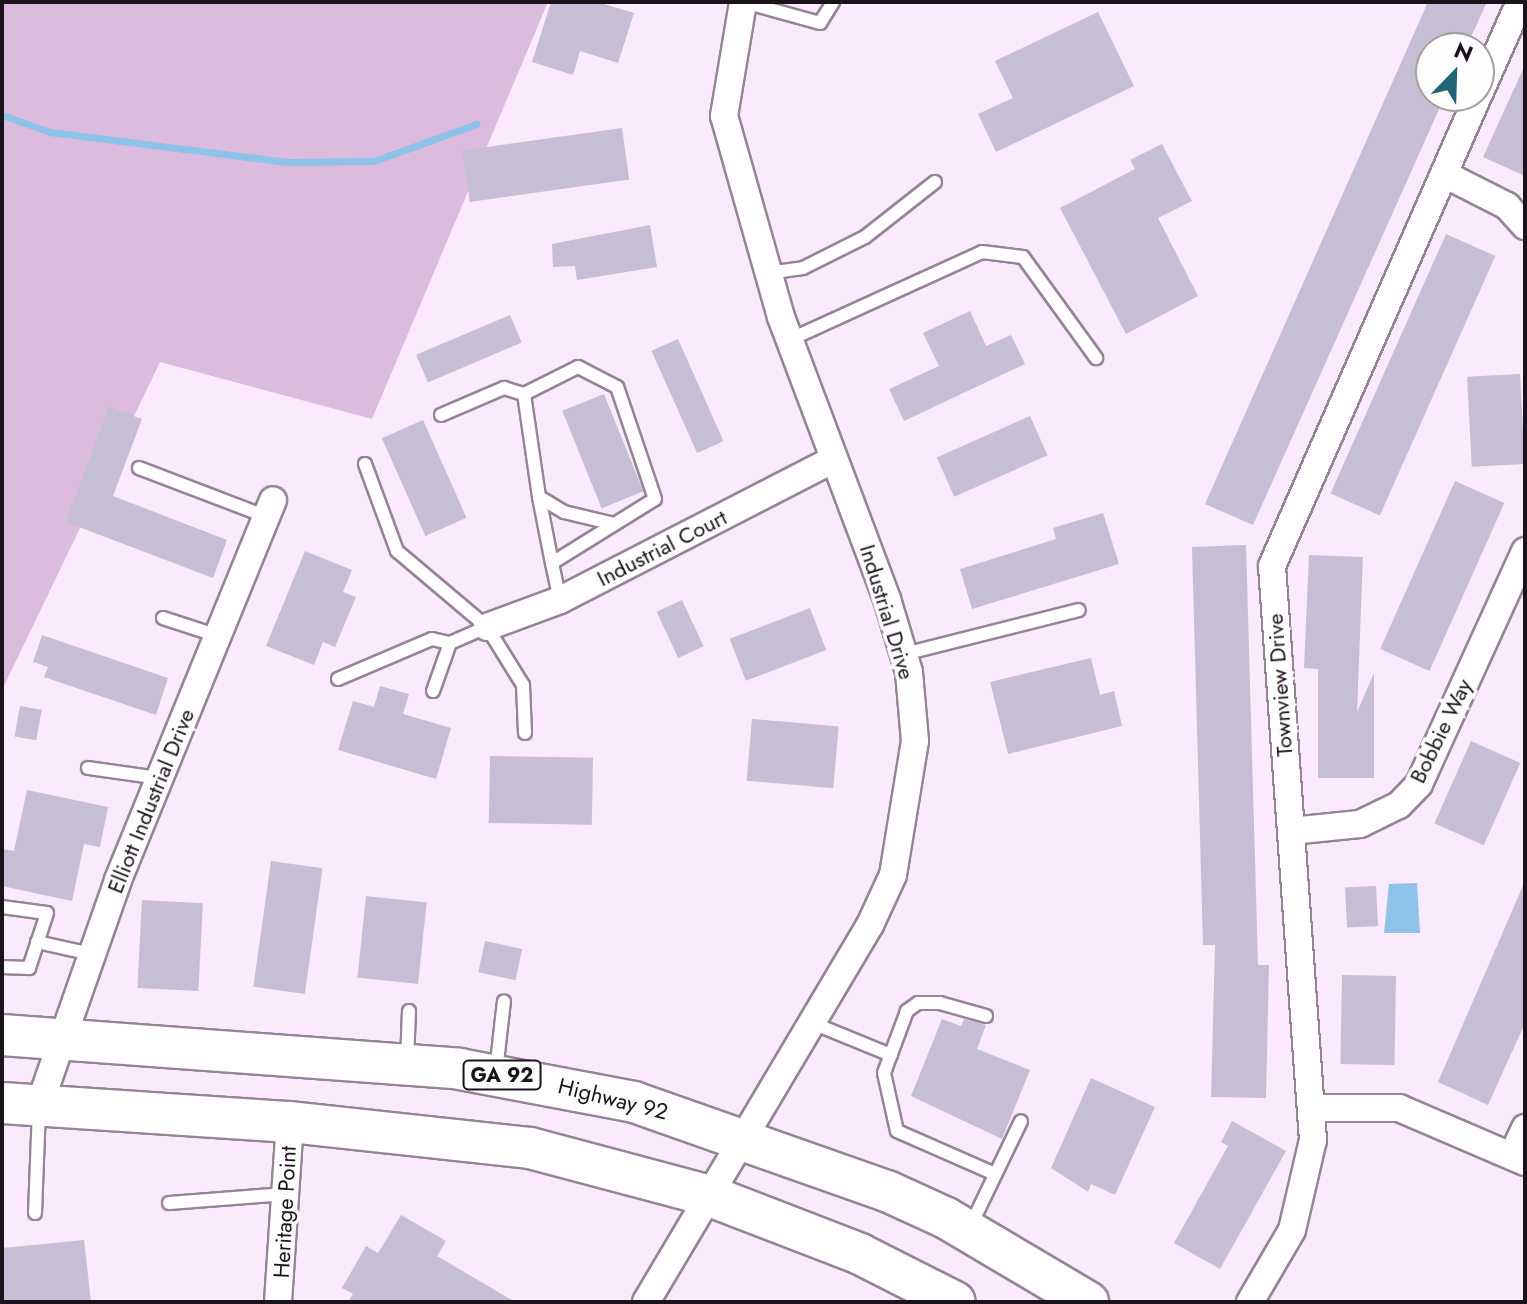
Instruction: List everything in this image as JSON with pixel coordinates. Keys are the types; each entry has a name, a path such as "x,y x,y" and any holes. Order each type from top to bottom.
{"main road":[{"name":"Highway 92","path":"2,1035 406,1064 496,1074 634,1102 745,1136 887,1191 968,1231 1088,1302"},
{"path":"21,1105 290,1122 530,1148 710,1196 860,1254 955,1302"}],"street":[{"name":"Industrial Drive","path":"646,1302 815,1024 893,875 915,741 904,654 789,340 724,116 744,2"},
{"name":"Townview Drive","path":"1495,63 1520,14"},
{"name":"Townview Drive","path":"1250,1302 1292,1230 1307,1189 1311,1108 1272,566 1471,112"},
{"path":"1444,174 1507,206 1525,226"},
{"name":"Industrial Court","path":"487,627 560,600 834,459"},
{"name":"Elliott Industrial Drive","path":"21,1105 61,1040 159,778 270,509"},
{"name":"Bobbie Way","path":"1291,831 1360,824 1399,805 1419,784 1525,551"},
{"path":"1311,1108 1399,1108 1519,1159 1525,1128"},
{"name":"Heritage Point","path":"278,1302 290,1122"}],"lane":[{"path":"744,2 778,6 820,23 833,2"},
{"path":"768,273 803,268 865,237 935,182"},
{"path":"789,340 982,252 1023,257 1096,358"},
{"path":"441,415 504,388 524,394 578,367 617,387 655,499 552,563"},
{"path":"524,394 539,497 560,600"},
{"path":"365,464 397,551 487,627 523,685 525,733"},
{"path":"139,468 270,509"},
{"path":"539,497 564,512 614,524"},
{"path":"904,654 1079,610"},
{"path":"163,618 218,636"},
{"path":"338,679 432,639 450,643 487,627"},
{"path":"433,691 450,643"},
{"path":"88,768 159,778"},
{"path":"2,907 47,913 29,968 2,967"},
{"path":"37,942 91,954"},
{"path":"496,1074 504,1001"},
{"path":"986,1016 918,1003 907,1011 884,1073 888,1114 897,1131 995,1174"},
{"path":"406,1064 409,1011"},
{"path":"815,1024 891,1055"},
{"path":"21,1105 35,1213"},
{"path":"968,1231 1021,1121"},
{"path":"169,1203 286,1194"}],"shaded area":[{"path":"2,2 548,2 372,419 160,362 2,690"}],"water":[{"path":"1417,883 1420,933 1384,933 1389,884"}],"building":[{"path":"551,2 597,2 634,13 618,63 580,51 573,75 532,62"},
{"path":"1428,2 1487,2 1473,32 1415,32 1415,112 1438,112 1253,525 1205,504"},
{"path":"1098,12 1134,86 996,152 978,114 1013,98 995,61"},
{"path":"1525,65 1525,176 1483,157"},
{"path":"622,128 629,179 470,202 463,150"},
{"path":"1162,144 1192,201 1158,218 1198,296 1126,334 1060,208 1135,169 1130,160"},
{"path":"650,225 657,267 577,280 575,266 553,267 552,244"},
{"path":"1446,234 1495,256 1380,515 1330,493"},
{"path":"970,311 986,346 1011,335 1025,364 904,421 889,389 939,366 923,333"},
{"path":"510,315 522,343 428,382 416,355"},
{"path":"678,339 724,441 697,453 652,351"},
{"path":"1520,374 1525,464 1472,467 1467,377"},
{"path":"604,394 643,491 602,508 562,411"},
{"path":"109,407 142,419 113,496 227,540 213,578 66,522"},
{"path":"1030,416 1047,455 954,497 937,457"},
{"path":"423,420 467,518 425,536 382,438"},
{"path":"1455,481 1504,503 1429,671 1380,649"},
{"path":"1103,513 1119,564 972,609 960,569 1056,539 1053,528"},
{"path":"1246,545 1258,965 1269,965 1266,1098 1211,1097 1215,945 1203,945 1192,547"},
{"path":"305,551 352,570 343,592 356,597 335,647 323,642 314,665 266,646"},
{"path":"1309,555 1363,557 1357,712 1374,673 1374,778 1318,778 1318,669 1304,668"},
{"path":"682,600 704,646 678,658 657,612"},
{"path":"810,608 826,650 746,681 730,639"},
{"path":"42,635 168,678 156,715 44,677 48,667 33,662"},
{"path":"1091,658 1100,695 1114,691 1122,726 1008,754 990,682"},
{"path":"380,686 409,694 403,714 451,728 436,779 338,750 353,701 374,707"},
{"path":"20,706 42,710 36,740 15,737"},
{"path":"752,719 839,727 833,788 747,781"},
{"path":"1471,741 1520,763 1484,845 1434,823"},
{"path":"490,756 593,758 592,825 489,823"},
{"path":"27,790 108,807 100,847 84,844 72,901 2,886 2,849 14,851"},
{"path":"271,861 322,868 305,994 253,987"},
{"path":"1525,881 1525,1023 1488,1105 1438,1082"},
{"path":"1376,886 1378,926 1347,928 1345,888"},
{"path":"366,896 427,902 418,984 357,978"},
{"path":"142,900 203,903 198,991 137,988"},
{"path":"485,941 522,949 516,980 478,972"},
{"path":"1342,975 1396,976 1394,1065 1340,1064"},
{"path":"942,1019 961,1026 964,1019 986,1025 977,1049 1030,1070 1002,1139 911,1096"},
{"path":"1091,1078 1155,1107 1115,1195 1091,1184 1088,1192 1051,1168"},
{"path":"1232,1121 1286,1151 1220,1269 1174,1243 1228,1146 1221,1142"},
{"path":"401,1215 446,1241 437,1256 515,1302 348,1302 353,1294 342,1288 366,1246 378,1253"},
{"path":"84,1240 91,1302 2,1302 2,1248"}],"waterway":[{"path":"2,115 50,132 287,162 374,161 476,124"}]}
